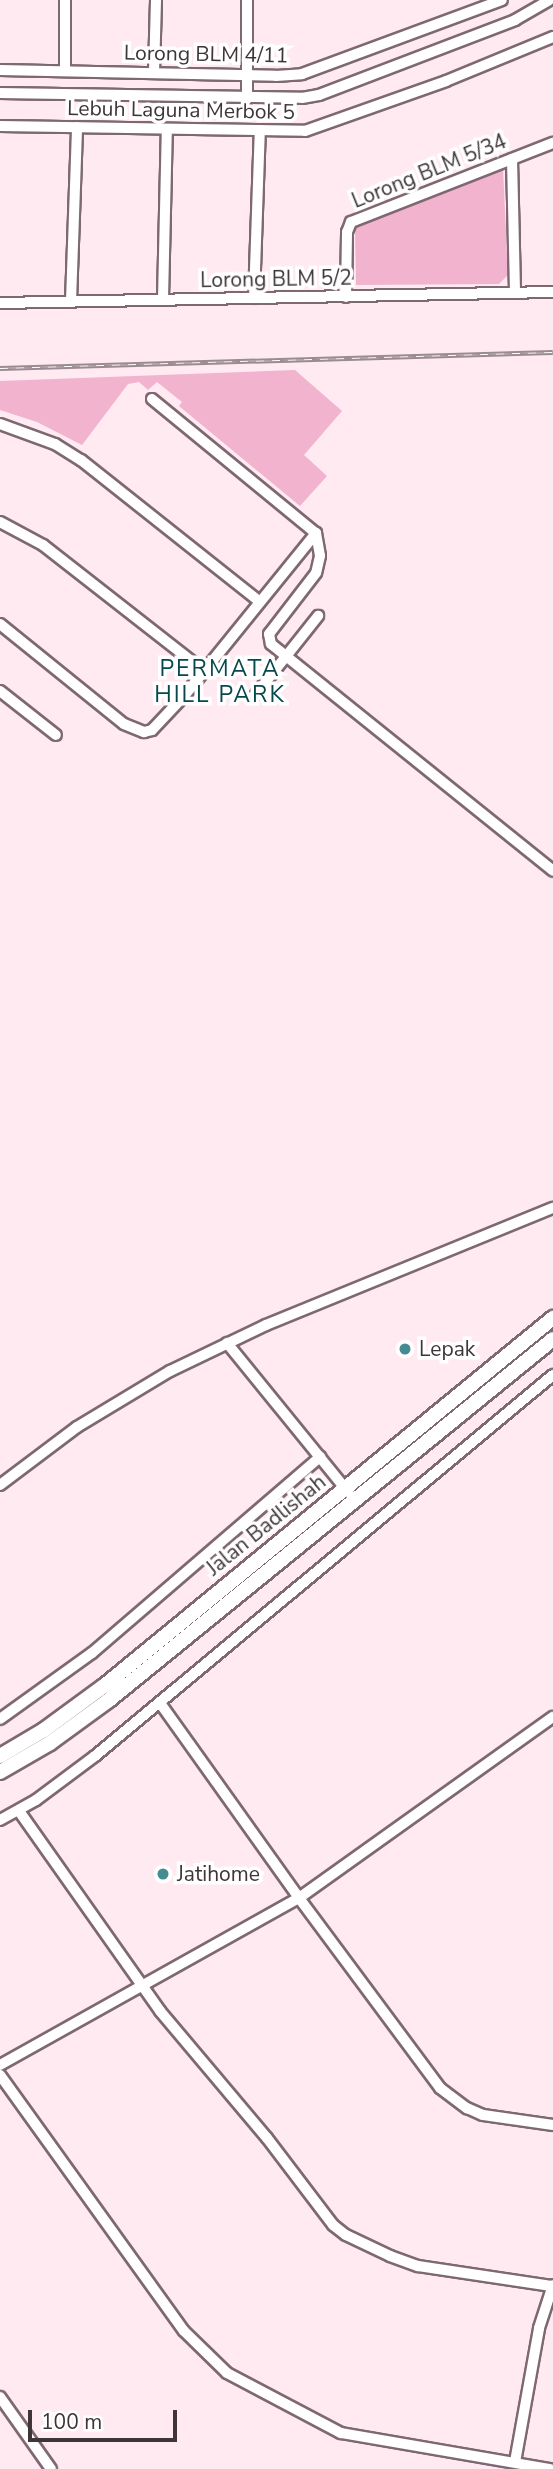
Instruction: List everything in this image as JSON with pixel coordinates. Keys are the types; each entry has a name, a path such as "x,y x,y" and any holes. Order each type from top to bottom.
{"main road":[{"name":"Jalan Badlishah","path":"0,1756 44,1730 104,1686 553,1318"},
{"name":"Jalan Badlishah","path":"0,1772 50,1743 109,1700 553,1339"}],"street":[{"path":"65,0 65,70"},
{"path":"155,72 156,0"},
{"path":"247,0 247,99"},
{"name":"Lorong BLM 4/11","path":"0,70 276,76 314,70 502,0"},
{"name":"Lebuh Laguna Merbok 5","path":"0,93 284,100 319,95 515,20 549,0"},
{"name":"Lebuh Laguna Merbok 5","path":"0,125 305,131 470,72 553,37"},
{"path":"71,301 77,127"},
{"path":"163,299 167,129"},
{"path":"254,299 260,130"},
{"name":"Lorong BLM 5/34","path":"346,297 347,232 351,222 553,143"},
{"path":"512,159 515,292"},
{"name":"Lorong BLM 5/2","path":"0,303 553,292"},
{"path":"152,399 316,534 320,556 316,573 269,634 271,643 553,871"},
{"path":"0,424 55,444 81,460 260,602"},
{"path":"0,522 43,545 204,671"},
{"path":"0,624 124,724 144,732 161,722 316,534"},
{"path":"256,694 318,616"},
{"path":"0,691 55,735"},
{"path":"0,1485 103,1409 170,1371 226,1343 553,1208"},
{"path":"226,1343 355,1500"},
{"path":"0,1820 19,1811 95,1756 380,1515 553,1375"},
{"path":"0,1719 92,1653 320,1457"},
{"path":"160,1703 299,1898 440,2088 467,2108 483,2115 553,2125"},
{"path":"0,2066 299,1898 553,1717"},
{"path":"19,1811 184,2041 289,2166 321,2212 346,2235 418,2266 553,2285 539,2328 515,2462"},
{"path":"0,2075 184,2331 227,2373 341,2433 550,2469"},
{"path":"0,2397 51,2469"}],"shaded area":[{"path":"503,168 508,275 499,284 356,285 355,226"},
{"path":"295,370 342,411 304,455 327,476 300,506 179,406 182,402 157,382 148,390 139,382 128,384 82,445 37,422 0,410 0,381"}],"railway":[{"path":"0,368 553,352"}],"place":[{"name":"Lepak","path":"405,1349"},
{"name":"Jatihome","path":"163,1874"}],"district":[{"name":"PERMATA HILL PARK","path":"220,682"}]}
